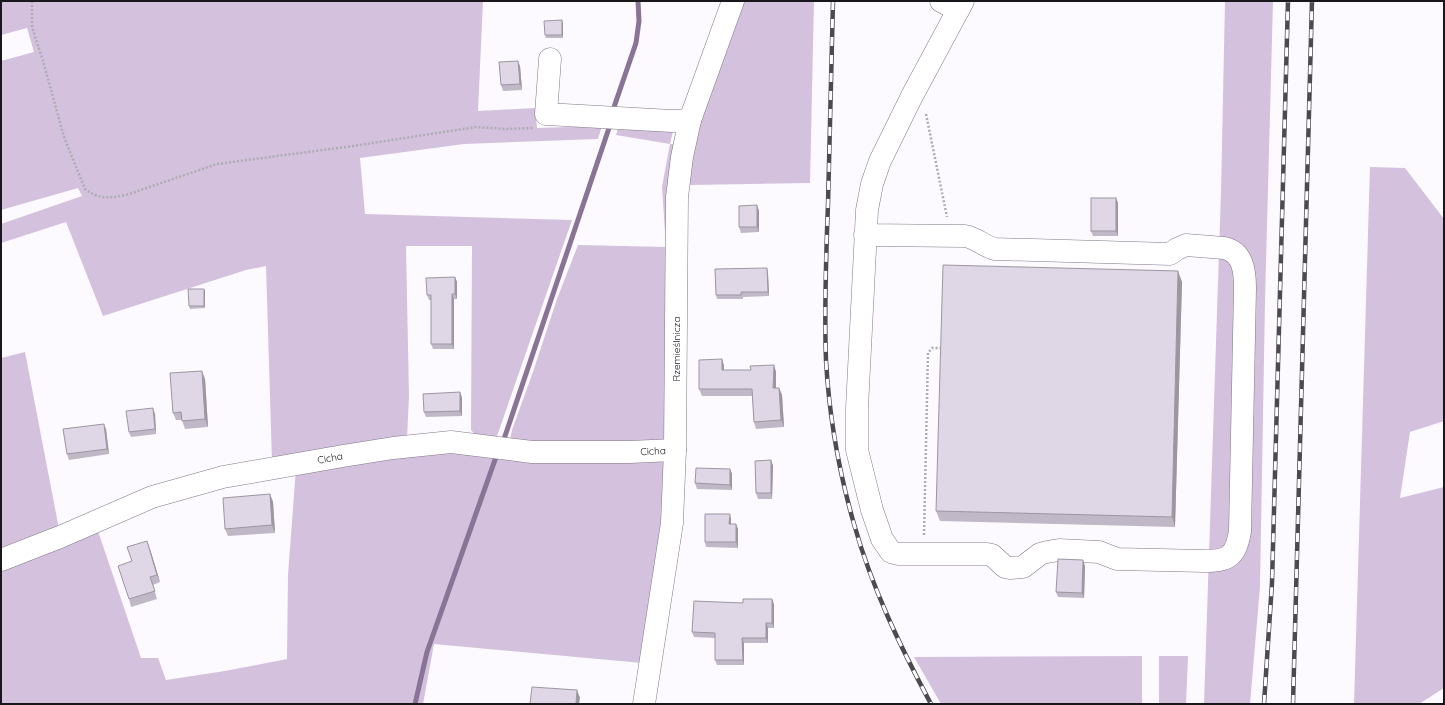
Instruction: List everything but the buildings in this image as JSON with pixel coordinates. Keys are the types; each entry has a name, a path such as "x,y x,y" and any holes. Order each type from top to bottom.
{"street":[{"name":"Rzemieślnicza","path":"644,704 672,523 675,450 677,197 682,157 690,120 734,1"},
{"path":"865,234 973,238 994,249 1170,254 1186,245 1230,249 1237,254 1244,269 1245,288 1240,531 1238,545 1225,559 1218,561 1117,559 1099,552 1059,550 1040,554 1023,568 1010,568 1005,567 992,555 987,554 899,554 892,552 882,539 872,510 858,450 857,408 865,234 867,210 872,184 880,161 912,96 954,4"},
{"path":"550,59 546,114 672,121 690,120"},
{"name":"Cicha","path":"1,560 60,537 152,497 223,476 392,448 450,442 532,452 629,452 675,450"}],"path":[{"path":"32,1 32,27 64,137 84,189 92,195 101,198 126,195 217,164 353,146 476,127 534,128 555,115"},
{"path":"926,113 951,236"},
{"path":"924,554 928,353 932,348 944,348"}],"shaded area":[{"path":"1,1 483,1 478,111 535,108 537,128 602,126 598,139 464,144 360,158 365,214 572,220 495,442 478,438 471,430 472,246 406,246 409,396 407,439 272,462 266,266 246,270 103,316 66,222 1,243 1,224 82,196 78,188 1,210 1,61 34,52 27,28 1,35"},
{"path":"740,1 814,1 810,183 690,185 691,156 702,105"},
{"path":"1225,1 1273,1 1265,301 1260,587 1250,704 1204,704 1221,192"},
{"path":"619,125 673,131 670,144 616,135"},
{"path":"670,144 677,144 669,433 664,442 509,445 512,430 557,299 578,245 666,247 662,187"},
{"path":"1370,167 1405,168 1444,219 1444,421 1410,432 1400,498 1444,487 1444,688 1419,704 1354,704"},
{"path":"25,352 59,529 1,552 1,358"},
{"path":"450,451 664,458 662,522 642,663 434,644 423,704 1,704 1,567 98,531 141,658 158,658 166,680 225,671 287,659 288,575 296,468"},
{"path":"1142,656 1142,704 941,704 914,657"},
{"path":"1159,656 1188,656 1186,704 1159,704"}],"waterway":[{"path":"613,110 636,43 639,21 638,1"},
{"path":"503,442 609,128"},
{"path":"415,704 427,652 496,457"}],"railway":[{"path":"833,1 825,321 827,381 832,422 839,464 854,524 869,571 908,660 931,704"},
{"path":"1264,704 1272,583 1288,1"},
{"path":"1293,704 1312,1"}]}
